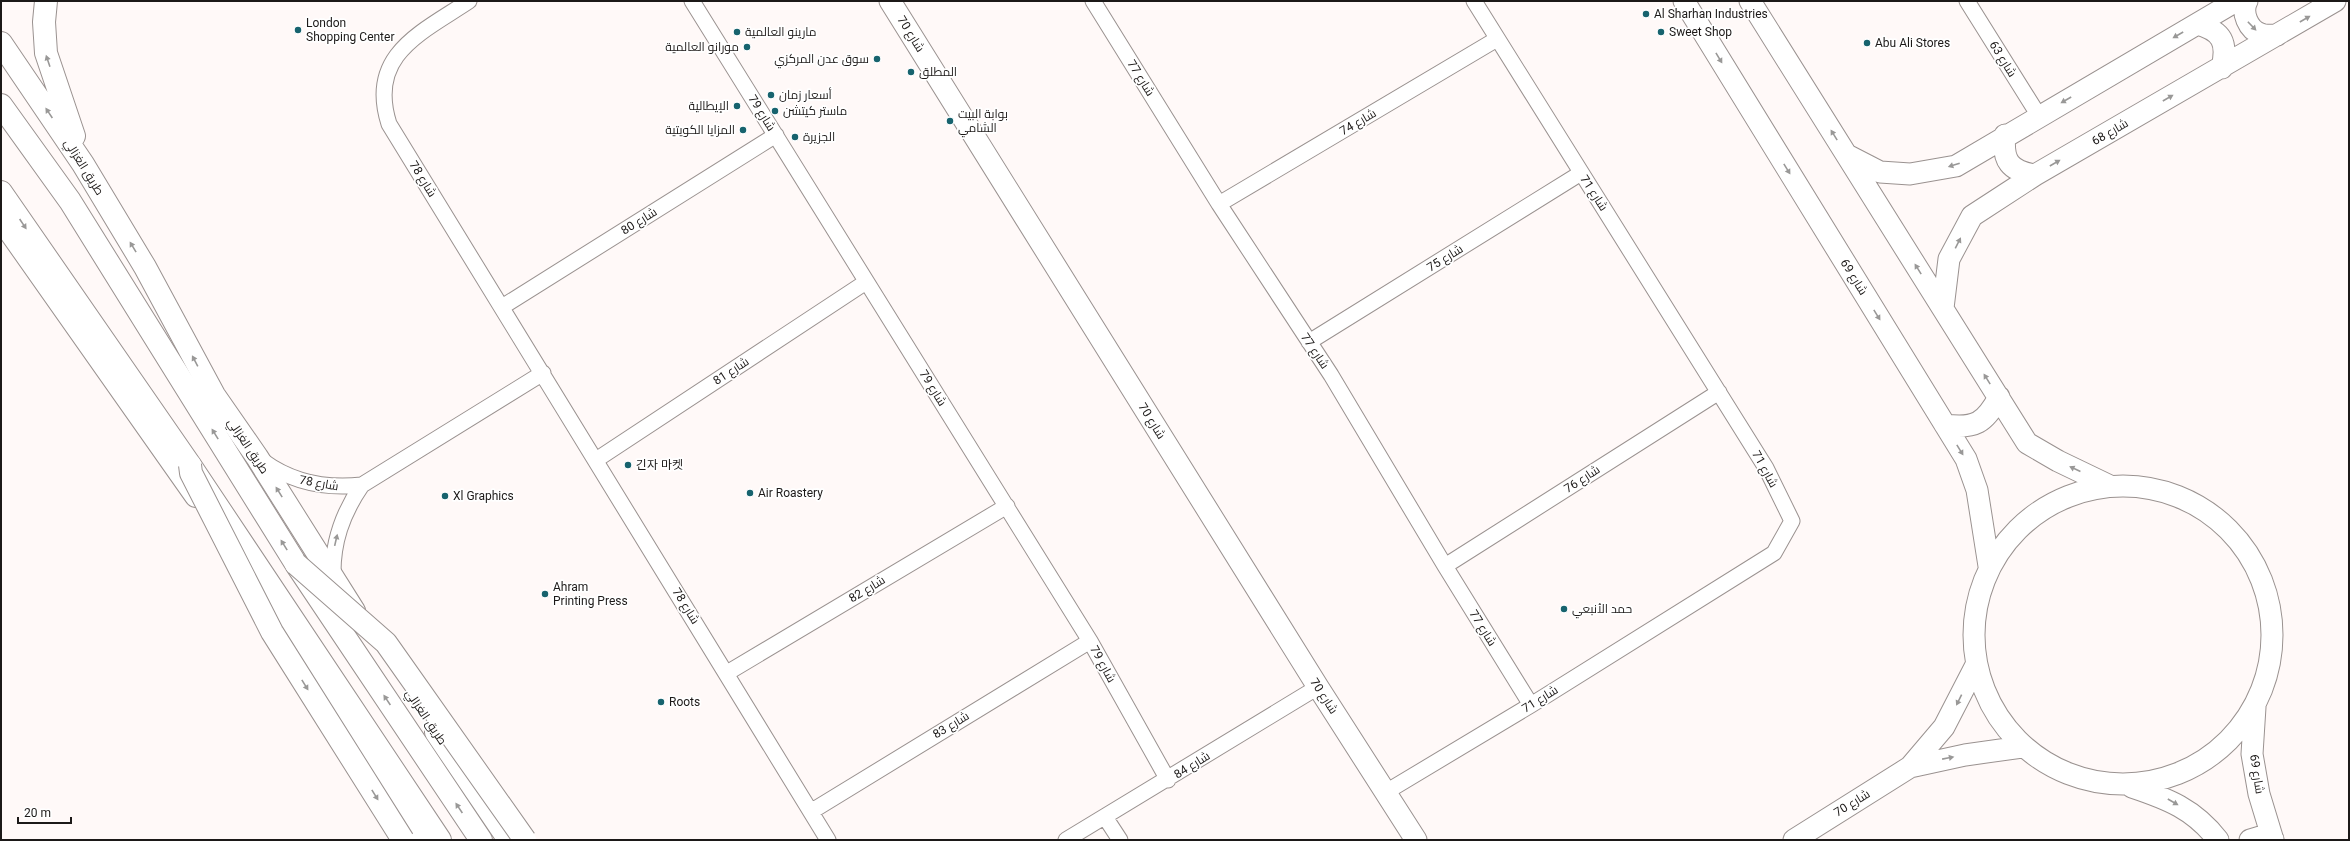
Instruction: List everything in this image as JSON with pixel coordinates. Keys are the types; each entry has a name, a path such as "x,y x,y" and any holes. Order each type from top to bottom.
{"main road":[{"path":"46,1 44,22 46,53 84,164"},
{"name":"طريق الغزالي","path":"1,43 84,164 145,267 214,395 257,457 333,579 509,840"},
{"name":"طريق الغزالي","path":"1,105 70,201 296,564 481,840"},
{"path":"1,192 190,465 440,840"},
{"path":"1,219 192,490 425,840"},
{"path":"190,465 192,473 272,632 404,840"},
{"path":"296,564 386,643 525,840"}],"street":[{"name":"شارع 78","path":"469,1 416,36 395,56 385,82 385,110 396,136 812,811 828,840"},
{"name":"شارع 79","path":"692,1 1090,641 1168,780"},
{"name":"شارع 70","path":"890,1 1318,687 1416,840"},
{"name":"شارع 77","path":"1093,1 1219,204 1331,375 1445,566 1531,705"},
{"name":"شارع 71","path":"1386,792 1531,705 1774,553 1792,521 1766,468 1474,1"},
{"name":"شارع 69","path":"1684,1 1966,460 1977,490 1989,566"},
{"path":"1750,1 2027,443 2058,461 2110,486"},
{"name":"شارع 63","path":"1967,1 2039,116"},
{"path":"1847,156 1880,172 1910,174 1956,166 2005,135 2236,1"},
{"path":"2248,1 2245,6 2248,23 2260,34 2277,35"},
{"name":"شارع 68","path":"1943,308 1949,259 1972,216 2035,175 2222,68 2335,1"},
{"path":"2197,24 2211,28 2222,39 2226,53 2222,68"},
{"name":"شارع 74","path":"1219,204 1497,39"},
{"name":"شارع 80","path":"502,307 776,135"},
{"path":"2005,135 2003,150 2009,164 2021,173 2035,175"},
{"name":"شارع 75","path":"1309,342 1581,173"},
{"name":"شارع 81","path":"596,460 866,282"},
{"name":"شارع 78","path":"333,579 332,562 338,529 344,514 362,485 543,373"},
{"name":"شارع 76","path":"1445,566 1719,392"},
{"path":"1945,425 1958,427 1974,424 1989,415 1999,397"},
{"name":"شارع 78","path":"257,457 289,477 307,483 325,486 362,485"},
{"path":"2124,785 2155,781 2185,771 2213,755 2236,733 2255,707 2268,674 2273,638 2270,603 2258,569 2238,539 2212,515 2181,497 2146,487 2110,486 2073,494 2039,511 2011,535 1989,566 1976,603 1973,641 1976,665 1985,696 2001,723 2022,747 2045,763 2070,775 2096,782 2124,785 2166,798 2192,813 2218,840"},
{"name":"شارع 82","path":"727,673 1007,506"},
{"name":"شارع 83","path":"812,811 1090,641"},
{"name":"شارع 70","path":"1794,840 1910,767 1944,727 1976,665"},
{"name":"شارع 84","path":"1066,840 1168,780 1318,687"},
{"name":"شارع 69","path":"2255,707 2252,754 2259,794 2273,840"},
{"name":"شارع 70","path":"1910,767 1965,755 2022,747"},
{"path":"1105,817 1120,840"},
{"path":"2250,840 2260,837 2273,840"}],"place":[{"name":"Al Sharhan Industries","path":"1646,14"},
{"name":"London Shopping Center","path":"298,30"},
{"name":"مارينو العالمية","path":"737,32"},
{"name":"Sweet Shop","path":"1661,32"},
{"name":"Abu Ali Stores","path":"1867,43"},
{"name":"مورانو العالمية","path":"747,47"},
{"name":"سوق عدن المركزي","path":"877,59"},
{"name":"المطلق","path":"911,72"},
{"name":"أسعار زمان","path":"771,95"},
{"name":"الإيطالية","path":"737,106"},
{"name":"ماستر كيتشن","path":"775,111"},
{"name":"بوابة البيت الشامي","path":"950,121"},
{"name":"المزايا الكويتية","path":"743,130"},
{"name":"الجزيرة","path":"795,137"},
{"name":"긴자 마켓","path":"628,465"},
{"name":"Air Roastery","path":"750,493"},
{"name":"Xl Graphics","path":"445,496"},
{"name":"Ahram Printing Press","path":"545,594"},
{"name":"حمد الأنبعي","path":"1564,609"},
{"name":"Roots","path":"661,702"}]}
